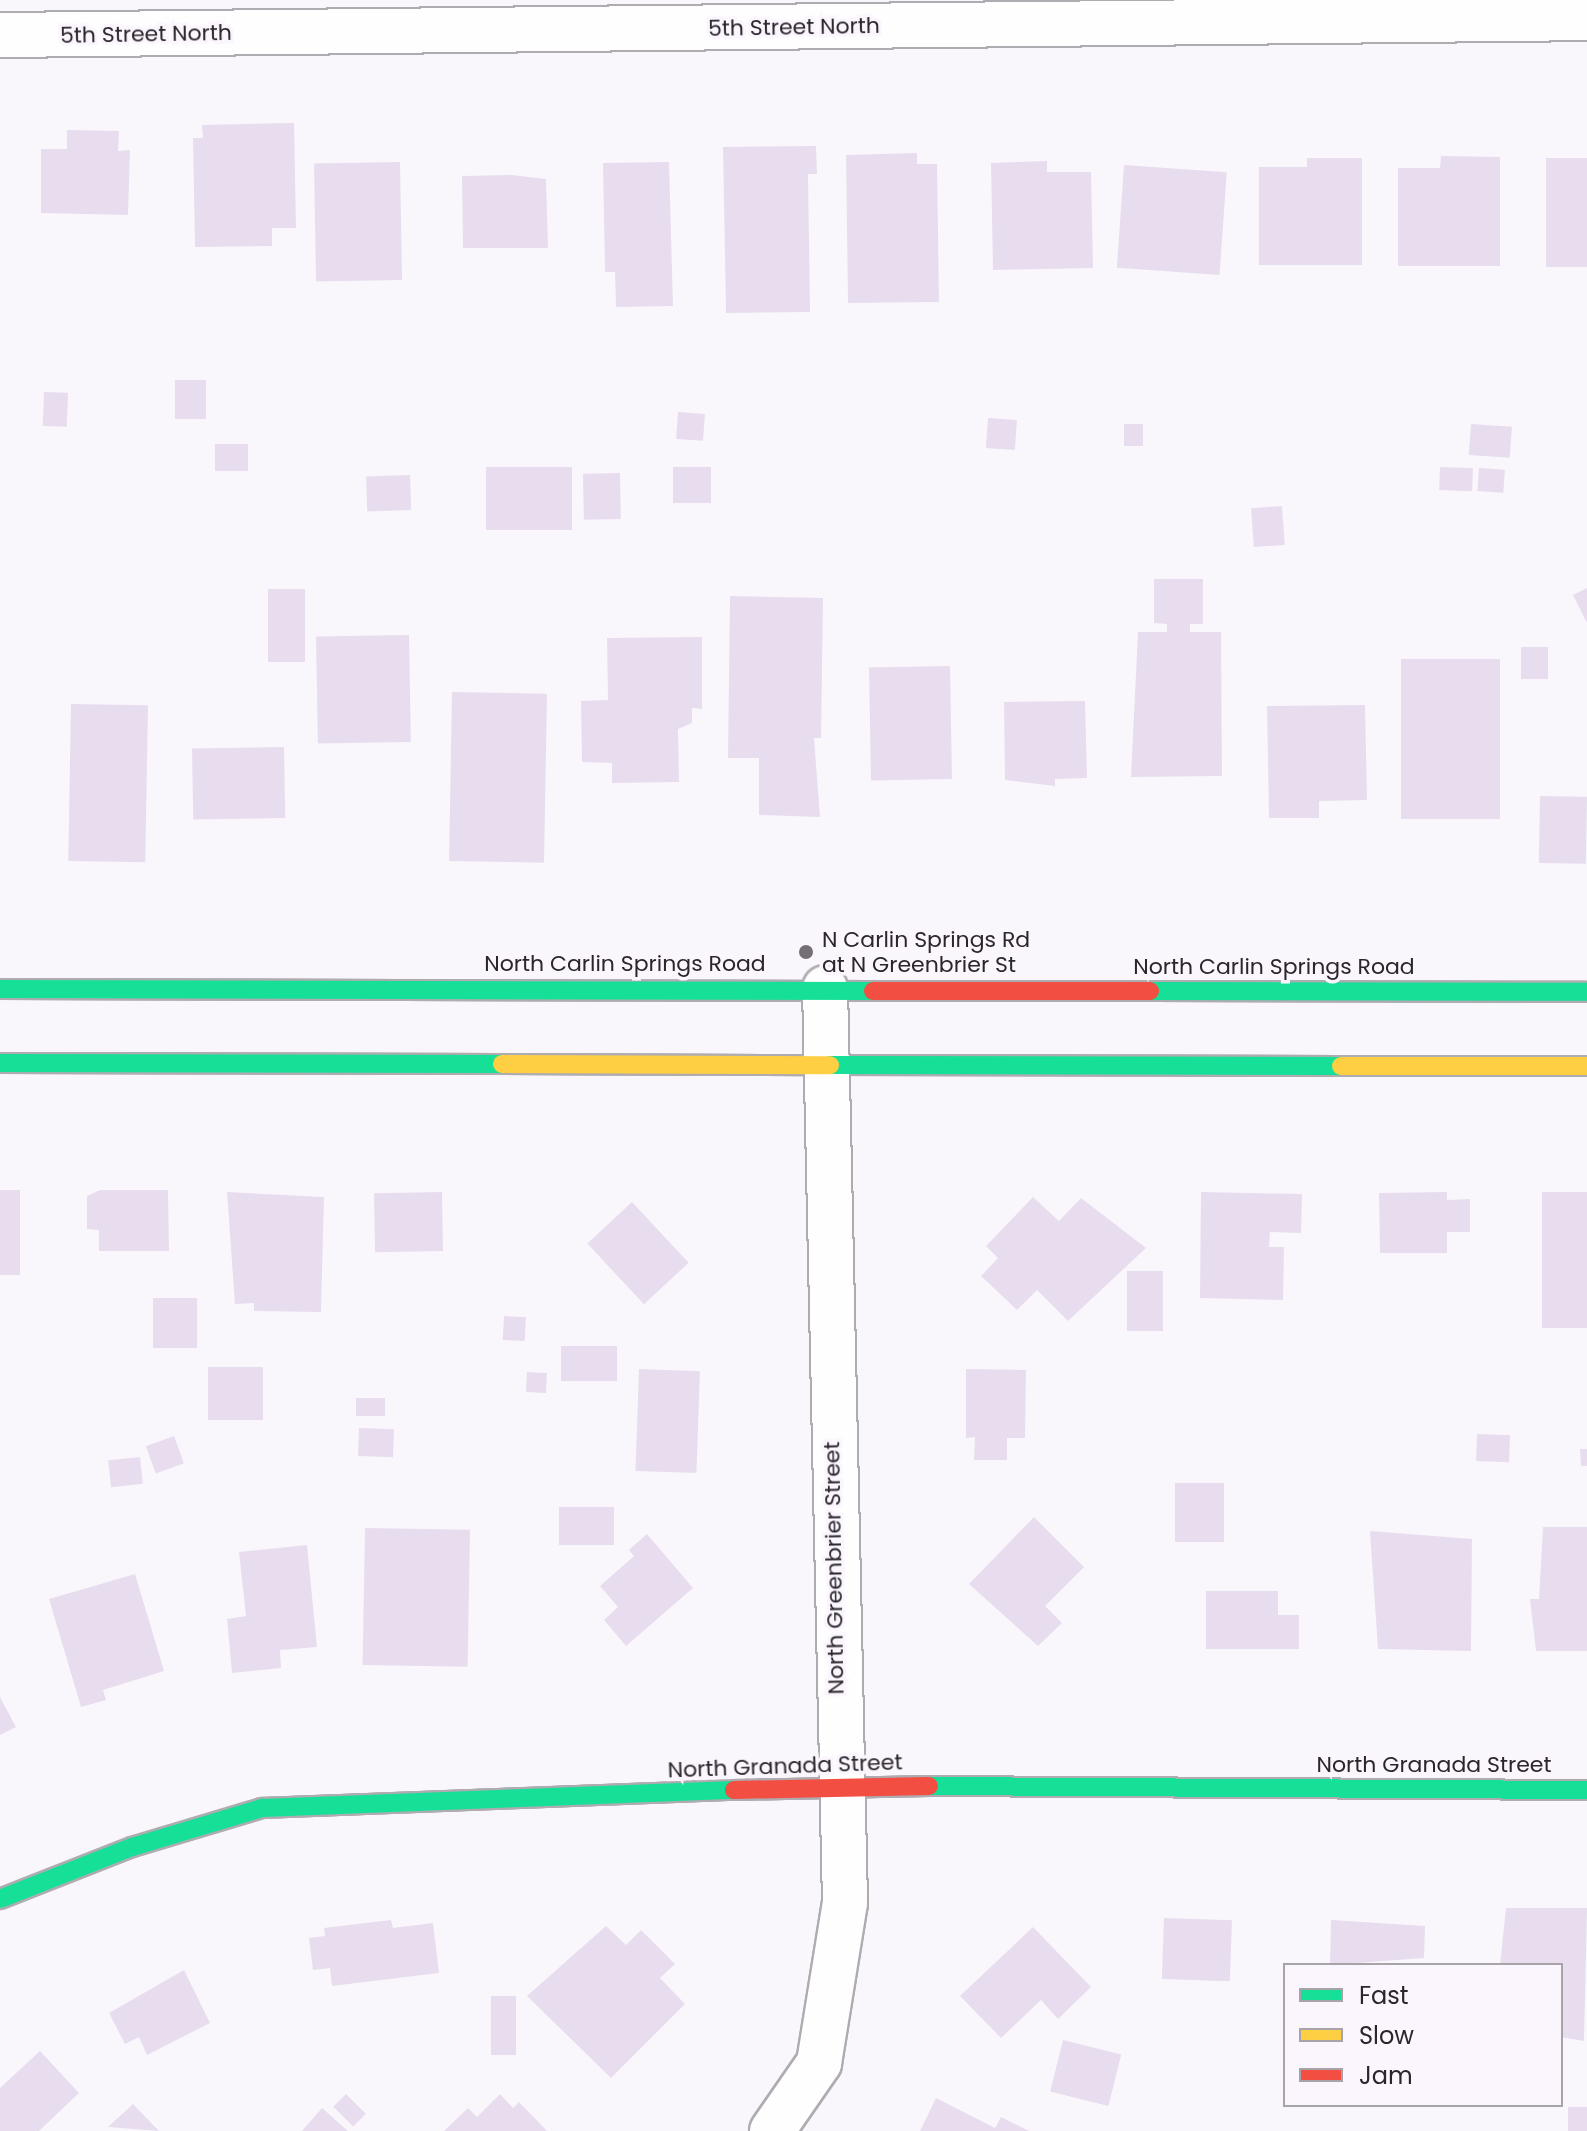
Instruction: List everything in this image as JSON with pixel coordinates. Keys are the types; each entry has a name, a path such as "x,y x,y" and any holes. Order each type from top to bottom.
{"main road":[{"name":"North Carlin Springs Road","path":"0,989 825,988 1587,992"},
{"path":"0,1063 1587,1066"},
{"name":"North Granada Street","path":"0,1899 132,1847 262,1808 837,1786 1587,1790"}],"street":[{"name":"5th Street North","path":"0,35 568,15 1587,18"},
{"name":"North Greenbrier Street","path":"772,2131 819,2063 845,1903 837,1786 825,988"}],"building":[{"path":"294,123 296,228 272,228 272,246 195,247 193,138 203,138 202,125"},
{"path":"67,130 119,131 118,151 130,150 128,215 41,213 41,149 67,149"},
{"path":"816,146 817,174 808,174 810,312 726,313 723,147"},
{"path":"917,153 917,164 937,164 939,302 848,303 846,155"},
{"path":"1441,156 1500,157 1500,266 1398,266 1398,168 1440,168"},
{"path":"1307,158 1362,158 1362,265 1259,265 1259,167 1307,167"},
{"path":"1546,158 1587,158 1587,267 1546,267"},
{"path":"1047,161 1047,172 1091,172 1093,268 993,270 991,163"},
{"path":"400,162 402,280 316,281 314,164"},
{"path":"669,162 673,306 616,307 615,272 605,272 603,163"},
{"path":"1124,165 1227,172 1220,275 1117,268"},
{"path":"512,175 546,179 548,248 463,248 462,176"},
{"path":"175,380 206,380 206,419 175,419"},
{"path":"44,392 68,393 67,427 43,426"},
{"path":"678,412 705,414 703,441 676,439"},
{"path":"988,418 1017,420 1015,450 986,448"},
{"path":"1124,424 1143,424 1143,446 1124,446"},
{"path":"1471,424 1512,427 1510,458 1469,455"},
{"path":"215,444 248,444 248,471 215,471"},
{"path":"486,467 572,467 572,530 486,530"},
{"path":"673,467 711,467 711,503 673,503"},
{"path":"1440,467 1473,468 1472,491 1439,490"},
{"path":"1479,468 1505,470 1503,493 1477,491"},
{"path":"620,473 621,519 584,520 583,474"},
{"path":"410,475 411,510 367,512 366,477"},
{"path":"1282,506 1285,545 1254,547 1251,508"},
{"path":"1154,579 1203,579 1203,624 1190,624 1190,632 1221,632 1222,776 1131,777 1138,632 1167,632 1167,624 1154,623"},
{"path":"1587,588 1587,623 1573,595"},
{"path":"268,589 305,589 305,662 268,662"},
{"path":"730,596 823,598 821,738 814,738 820,817 759,815 759,758 728,758"},
{"path":"409,635 411,742 318,744 316,637"},
{"path":"702,637 702,709 692,708 692,723 678,729 679,782 612,783 612,763 582,762 581,701 608,700 607,638"},
{"path":"1521,647 1548,647 1548,679 1521,679"},
{"path":"1401,659 1500,659 1500,819 1401,819"},
{"path":"950,666 952,779 871,780 869,667"},
{"path":"452,692 547,694 544,863 449,861"},
{"path":"1085,701 1087,778 1055,779 1055,786 1005,780 1004,702"},
{"path":"71,704 148,705 145,862 68,861"},
{"path":"1365,705 1367,800 1319,801 1319,818 1269,818 1267,706"},
{"path":"284,747 285,818 193,820 192,749"},
{"path":"1540,796 1587,797 1586,864 1539,863"},
{"path":"0,1190 20,1190 20,1275 0,1275"},
{"path":"100,1190 168,1190 169,1251 99,1251 99,1230 87,1229 87,1196"},
{"path":"227,1192 324,1197 321,1312 254,1311 254,1303 235,1304"},
{"path":"442,1192 443,1251 375,1252 374,1193"},
{"path":"1201,1192 1302,1194 1301,1233 1270,1232 1269,1247 1284,1247 1283,1300 1200,1298"},
{"path":"1447,1192 1447,1200 1470,1199 1470,1232 1447,1232 1447,1253 1380,1253 1379,1193"},
{"path":"1542,1192 1587,1192 1587,1328 1542,1328"},
{"path":"1033,1197 1059,1221 1081,1198 1146,1248 1068,1321 1037,1290 1017,1310 981,1276 998,1258 986,1246"},
{"path":"632,1202 689,1263 644,1304 587,1244"},
{"path":"1127,1271 1163,1271 1163,1331 1127,1331"},
{"path":"153,1298 197,1298 197,1348 153,1348"},
{"path":"504,1316 526,1317 525,1341 503,1340"},
{"path":"561,1346 617,1346 617,1381 561,1381"},
{"path":"208,1367 263,1367 263,1420 208,1420"},
{"path":"639,1369 700,1371 696,1473 635,1471"},
{"path":"966,1369 1026,1370 1025,1438 1007,1438 1007,1460 974,1460 975,1437 966,1438"},
{"path":"527,1372 547,1373 546,1393 526,1392"},
{"path":"356,1398 385,1398 385,1416 356,1416"},
{"path":"359,1428 394,1429 393,1457 358,1456"},
{"path":"1477,1434 1510,1435 1509,1462 1476,1461"},
{"path":"174,1436 184,1463 156,1474 146,1446"},
{"path":"1580,1449 1587,1449 1587,1466 1581,1466"},
{"path":"140,1457 143,1484 111,1487 108,1460"},
{"path":"1175,1483 1224,1483 1224,1542 1175,1542"},
{"path":"559,1507 614,1507 614,1545 559,1545"},
{"path":"1034,1517 1084,1567 1045,1606 1062,1623 1038,1646 969,1584"},
{"path":"1543,1527 1587,1527 1587,1651 1536,1651 1530,1599 1539,1599"},
{"path":"365,1528 470,1530 468,1667 363,1665"},
{"path":"1370,1531 1472,1539 1471,1651 1378,1649"},
{"path":"647,1534 693,1588 626,1646 604,1620 618,1607 600,1586 634,1556 629,1550"},
{"path":"307,1545 317,1647 280,1650 281,1668 232,1673 227,1619 246,1616 239,1552"},
{"path":"135,1574 164,1671 103,1690 106,1700 81,1707 49,1599"},
{"path":"1206,1591 1278,1591 1278,1615 1299,1615 1299,1649 1206,1649"},
{"path":"0,1697 16,1727 0,1735"},
{"path":"1506,1908 1587,1908 1584,2041 1563,2037 1563,1963 1500,1963"},
{"path":"1164,1918 1232,1920 1230,1981 1162,1979"},
{"path":"391,1920 393,1928 433,1923 439,1973 332,1986 330,1968 313,1970 309,1938 325,1936 324,1928"},
{"path":"1331,1920 1425,1926 1424,1958 1330,1963"},
{"path":"606,1926 626,1945 641,1930 675,1964 660,1978 685,2004 611,2078 527,1996"},
{"path":"1033,1927 1091,1987 1058,2019 1041,2000 1001,2038 960,1996"},
{"path":"184,1970 210,2023 147,2055 139,2037 125,2044 109,2013"},
{"path":"491,1996 516,1996 516,2055 491,2055"},
{"path":"1063,2040 1121,2055 1108,2106 1050,2091"},
{"path":"40,2051 79,2093 39,2131 0,2131 0,2088"},
{"path":"346,2094 366,2114 353,2127 333,2107"},
{"path":"500,2094 513,2108 519,2102 547,2131 444,2131 468,2108 477,2117"},
{"path":"936,2098 995,2128 1001,2117 1029,2131 920,2131"},
{"path":"133,2104 159,2131 108,2127"},
{"path":"1568,2107 1587,2107 1587,2131 1568,2131"},
{"path":"322,2108 348,2131 302,2131"}],"traffic: fast":[{"path":"0,989 873,991"},
{"path":"1150,991 1587,992"},
{"path":"0,1063 502,1064"},
{"path":"830,1065 1341,1066"},
{"path":"929,1786 1587,1790"},
{"path":"0,1899 132,1847 262,1808 734,1790"}],"traffic: slow":[{"path":"502,1064 830,1065"},
{"path":"1341,1066 1587,1066"}],"traffic: jam":[{"path":"873,991 1150,991"},
{"path":"734,1790 929,1786"}],"place":[{"name":"N Carlin Springs Rd at N Greenbrier St","path":"806,952"}]}
